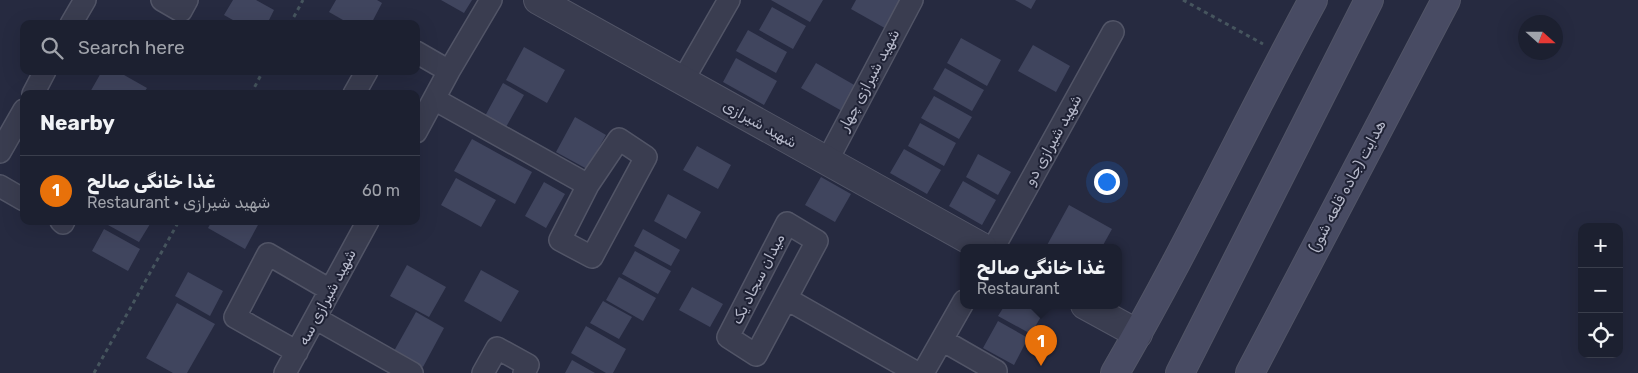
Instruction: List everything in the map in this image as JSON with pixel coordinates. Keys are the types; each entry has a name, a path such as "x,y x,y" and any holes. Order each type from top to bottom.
{"main road":[{"path":"1116,373 1165,285 1313,0"},
{"path":"1180,373 1369,0"},
{"name":"هدایت (جاده قلعه شور)","path":"1250,373 1446,0"}],"street":[{"path":"74,20 85,0"},
{"path":"162,0 181,11 187,0"},
{"path":"420,125 491,0"},
{"name":"شهید شیرازی","path":"538,0 977,244"},
{"path":"683,80 729,0"},
{"name":"شهید شیرازی چهار","path":"827,161 912,0"},
{"name":"شهید شیرازی دو","path":"996,244 1113,32"},
{"path":"420,54 449,71"},
{"path":"34,90 43,75"},
{"path":"356,90 365,75"},
{"path":"434,99 588,185"},
{"path":"0,152 20,119"},
{"path":"619,139 646,157 592,257 560,240 588,185 619,139"},
{"path":"0,186 20,198"},
{"name":"میدان سجاد یک","path":"787,224 817,241 787,300 756,355 728,337 787,224"},
{"name":"شهید شیرازی سه","path":"285,373 366,225"},
{"path":"296,352 235,317 268,254 330,290"},
{"path":"787,300 918,373"},
{"path":"923,373 960,308"},
{"path":"1092,309 1138,334"},
{"path":"315,318 412,373"},
{"path":"942,340 996,371 995,373"},
{"path":"483,373 497,348 528,365 524,373"}],"path":[{"path":"292,20 303,0"},
{"path":"1183,0 1283,55"},
{"path":"253,90 261,75"},
{"path":"94,373 177,225"}],"building":[{"path":"233,0 256,0 274,10 269,20 233,20 224,15"},
{"path":"336,0 377,0 382,3 373,20 343,20 329,12"},
{"path":"441,0 472,0 464,13"},
{"path":"771,0 823,0 810,22"},
{"path":"856,0 901,0 890,31 851,9"},
{"path":"1015,0 1036,0 1031,9"},
{"path":"772,7 806,26 793,49 759,30"},
{"path":"748,30 787,52 776,73 736,51"},
{"path":"961,38 1001,60 987,86 947,63"},
{"path":"1033,45 1070,66 1056,92 1018,71"},
{"path":"524,47 565,70 547,103 506,80"},
{"path":"736,58 777,81 764,105 723,82"},
{"path":"816,63 856,86 842,111 801,88"},
{"path":"945,68 984,90 972,111 933,89"},
{"path":"100,75 124,75 147,88 146,90 91,90"},
{"path":"503,83 524,95 506,127 485,116"},
{"path":"934,96 972,117 959,139 921,118"},
{"path":"575,117 606,135 587,169 556,152"},
{"path":"920,123 956,143 944,166 908,146"},
{"path":"472,139 532,172 515,204 454,171"},
{"path":"697,146 731,165 718,189 683,170"},
{"path":"904,149 941,170 927,194 890,173"},
{"path":"978,154 1011,172 998,195 966,177"},
{"path":"821,177 851,194 835,222 805,205"},
{"path":"456,178 496,200 481,227 441,205"},
{"path":"963,181 996,200 982,225 949,206"},
{"path":"544,182 565,194 546,228 525,216"},
{"path":"668,194 701,212 686,239 654,221"},
{"path":"1069,205 1112,229 1104,244 1048,244"},
{"path":"108,225 149,225 139,242"},
{"path":"210,225 258,225 245,249 208,228"},
{"path":"104,229 140,249 128,271 92,251"},
{"path":"643,229 680,250 671,266 634,246"},
{"path":"635,251 671,271 658,294 622,274"},
{"path":"407,265 446,287 429,317 390,296"},
{"path":"481,270 519,291 501,322 464,301"},
{"path":"188,272 223,291 210,316 175,296"},
{"path":"619,277 656,298 643,321 606,300"},
{"path":"692,287 723,304 710,327 679,310"},
{"path":"603,301 632,317 619,339 590,323"},
{"path":"177,303 215,324 187,373 173,373 146,358"},
{"path":"1002,309 1045,309 1031,334 998,316"},
{"path":"416,312 444,328 423,367 394,351"},
{"path":"998,321 1028,338 1014,365 983,348"},
{"path":"586,326 626,349 613,373 606,373 571,353"},
{"path":"572,360 595,373 565,373"}],"place":[{"name":"غذا خانگی صالح","path":"1041,366"}]}
